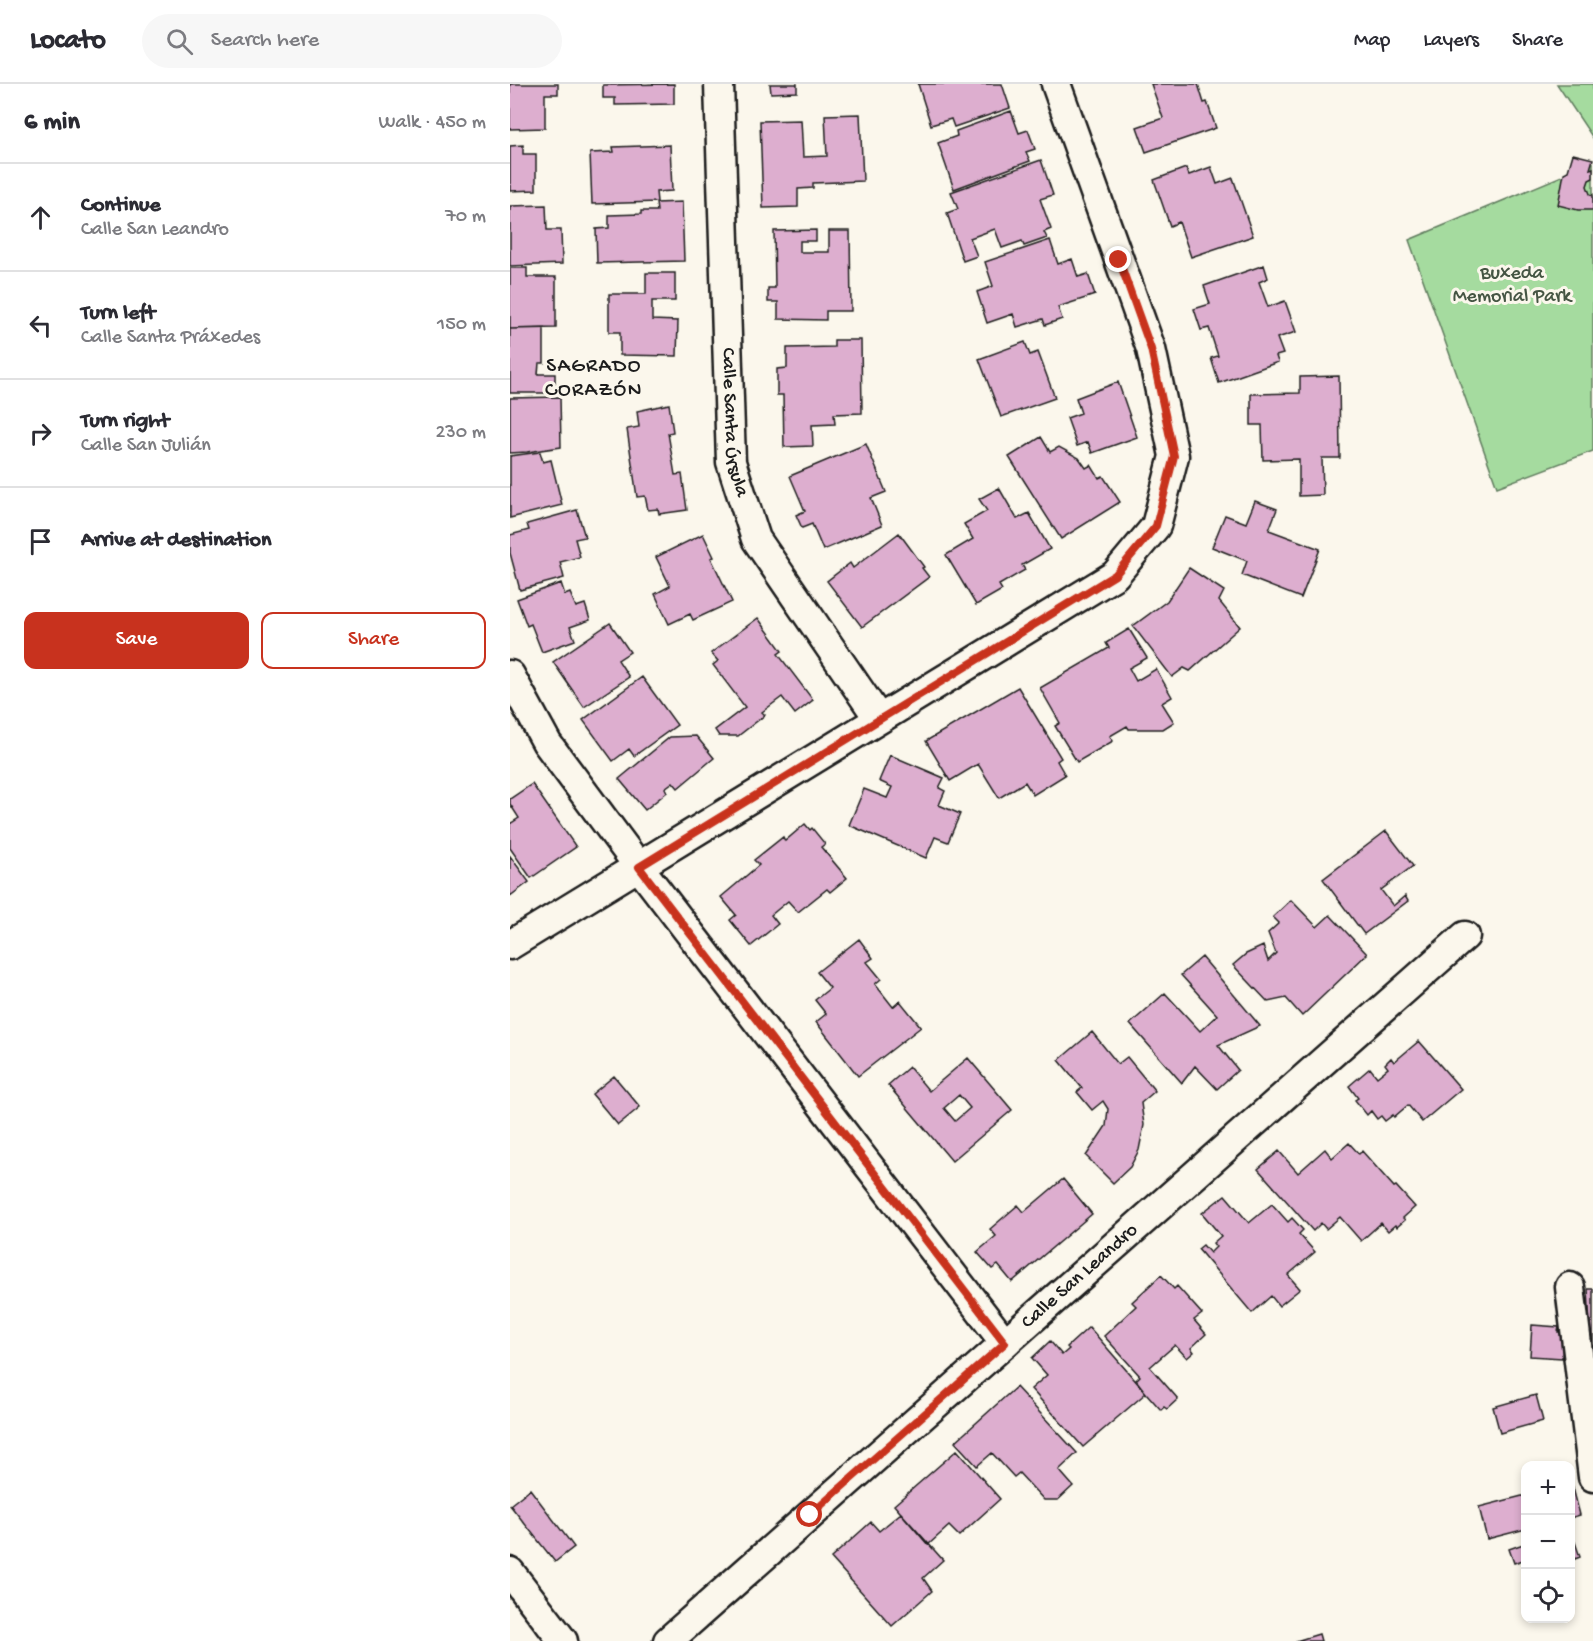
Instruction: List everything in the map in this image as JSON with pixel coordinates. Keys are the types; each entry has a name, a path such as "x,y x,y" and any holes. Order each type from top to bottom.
{"street":[{"name":"Calle Santa Úrsula","path":"719,84 731,462 756,539 879,719"},
{"path":"510,945 1115,575 1156,526 1174,456 1151,349 1056,84"},
{"path":"510,675 547,743 639,867 1005,1343"},
{"name":"Calle San Leandro","path":"668,1641 1465,936"},
{"path":"1570,1287 1593,1477"},
{"path":"510,1572 563,1641"}],"green space":[{"path":"1557,84 1593,84 1593,138"},
{"name":"Buxeda Memorial Park","path":"1593,163 1593,451 1497,487 1409,240"}],"building":[{"path":"510,84 558,84 558,94 545,94 545,128 510,129"},
{"path":"674,84 674,104 615,105 615,98 603,98 603,85"},
{"path":"770,84 797,84 797,92 771,93"},
{"path":"918,84 1002,84 1010,108 954,127 951,119 931,125"},
{"path":"1151,84 1198,84 1216,128 1146,152 1137,127 1163,118"},
{"path":"1011,111 1019,133 1028,130 1035,149 1026,152 1030,161 954,189 938,143 957,136 956,131"},
{"path":"860,114 863,181 813,183 813,188 798,189 798,207 763,208 760,121 801,120 803,157 827,156 825,115"},
{"path":"523,145 523,154 536,154 536,190 510,191 510,146"},
{"path":"670,145 672,191 656,192 657,202 592,204 590,153 614,152 613,147"},
{"path":"1573,154 1593,159 1590,169 1593,168 1593,178 1589,180 1587,186 1590,194 1593,195 1593,210 1578,210 1558,205 1564,173 1568,171"},
{"path":"1041,160 1053,195 1040,199 1051,229 1044,232 1047,238 1024,246 1022,241 1002,248 995,229 970,238 977,256 963,261 947,213 958,209 951,192"},
{"path":"1211,167 1217,184 1233,178 1253,236 1191,257 1179,222 1170,226 1154,180 1186,168 1189,175"},
{"path":"682,202 684,261 597,263 596,229 609,228 609,215 641,214 641,211 657,211 656,203"},
{"path":"546,205 547,230 561,230 562,264 510,266 510,206"},
{"path":"816,230 816,241 800,241 800,252 829,252 829,231 850,231 851,311 826,311 826,320 778,319 778,302 768,302 768,288 775,288 774,231"},
{"path":"1050,240 1058,264 1072,259 1078,277 1088,274 1095,295 1058,307 1062,319 1045,325 1043,319 1017,327 1013,314 987,323 977,292 993,286 985,262"},
{"path":"1264,265 1268,278 1259,282 1268,307 1285,301 1296,332 1277,338 1283,354 1276,356 1278,362 1219,383 1211,358 1218,356 1209,328 1201,330 1194,309 1210,304 1204,286"},
{"path":"510,268 527,268 527,277 556,277 556,328 510,329"},
{"path":"646,273 675,273 675,301 652,301 652,320 678,321 677,356 620,355 620,332 609,332 609,294 646,294"},
{"path":"544,328 544,363 539,363 538,374 555,374 555,393 510,393 510,329"},
{"path":"834,340 861,340 862,413 834,414 835,424 812,425 813,446 784,447 783,395 777,395 777,369 787,368 787,348 834,347"},
{"path":"1025,342 1030,355 1038,352 1055,398 1001,417 979,359"},
{"path":"1339,376 1340,458 1322,458 1323,495 1299,496 1299,459 1263,460 1262,425 1251,425 1251,394 1300,393 1300,377"},
{"path":"1118,382 1137,437 1092,453 1088,442 1077,446 1067,418 1081,413 1076,398"},
{"path":"560,397 561,447 510,453 510,398"},
{"path":"669,404 673,432 668,433 675,475 682,474 687,510 659,514 658,509 648,510 645,496 637,497 627,429 639,427 637,411"},
{"path":"1041,437 1050,452 1059,447 1079,458 1086,468 1091,465 1099,478 1103,476 1120,502 1061,539 1009,457"},
{"path":"866,444 886,492 871,498 882,525 823,550 812,524 802,528 796,515 805,511 790,476"},
{"path":"540,452 543,462 551,460 562,505 510,518 510,456"},
{"path":"999,488 1017,519 1029,513 1050,549 1022,565 1025,570 999,585 1002,590 976,605 946,555 973,539 964,524 987,511 979,499"},
{"path":"1255,501 1277,509 1269,530 1320,549 1301,598 1242,575 1247,561 1212,547 1225,515 1246,523"},
{"path":"577,510 585,537 575,539 580,557 560,562 564,578 520,590 510,553 510,535 529,530 527,524"},
{"path":"899,533 929,577 862,627 827,581 850,563 853,568"},
{"path":"703,534 714,557 711,558 732,602 693,620 690,614 669,624 655,594 670,586 656,557"},
{"path":"1189,568 1224,591 1219,601 1240,627 1190,671 1184,668 1172,677 1133,626 1167,601"},
{"path":"561,583 565,595 570,593 576,607 585,604 590,620 570,627 575,640 542,652 531,624 527,626 517,599"},
{"path":"758,618 782,651 778,654 813,700 795,714 782,697 762,712 765,715 738,736 719,736 715,730 745,707 713,665 718,661 711,653"},
{"path":"610,623 630,652 618,660 629,677 584,707 553,662"},
{"path":"1129,629 1147,658 1129,668 1136,681 1156,669 1172,697 1162,703 1174,722 1163,729 1129,729 1127,726 1110,736 1113,741 1077,762 1055,726 1060,723 1040,688 1109,648 1106,643"},
{"path":"642,677 677,725 634,756 629,749 613,761 583,720"},
{"path":"1018,687 1061,758 1057,761 1065,775 1033,795 1025,782 999,798 978,764 950,781 926,741"},
{"path":"696,736 714,758 678,788 673,782 665,788 667,792 645,810 619,779 670,737"},
{"path":"890,755 944,778 939,788 945,791 939,805 960,814 948,842 935,837 926,858 849,825 864,789 887,798 892,787 879,781"},
{"path":"532,784 576,847 531,878 510,848 510,824 519,818 510,804 510,799"},
{"path":"805,824 810,830 812,828 825,844 821,847 847,878 830,892 827,889 798,912 788,901 771,915 778,924 751,946 730,920 736,915 721,897 759,865 754,860 783,837 785,841"},
{"path":"1386,831 1413,866 1381,890 1393,906 1405,896 1408,901 1364,934 1323,879"},
{"path":"510,856 529,882 510,896"},
{"path":"1291,900 1317,927 1330,915 1367,954 1302,1016 1286,998 1268,1002 1233,965 1246,954 1263,946 1268,961 1276,953 1268,933 1279,923 1273,917"},
{"path":"859,939 873,958 867,962 881,979 875,984 893,1007 900,1001 921,1027 858,1076 816,1022 826,1014 815,1000 830,988 817,972"},
{"path":"1202,957 1260,1026 1218,1045 1238,1070 1217,1089 1195,1066 1182,1083 1130,1024 1165,993 1200,1031 1217,1015 1181,975"},
{"path":"1092,1032 1118,1064 1127,1057 1155,1091 1141,1103 1144,1125 1139,1150 1130,1167 1113,1183 1086,1156 1106,1126 1108,1109 1103,1101 1092,1110 1077,1092 1082,1088 1059,1060"},
{"path":"1419,1041 1461,1089 1422,1122 1408,1105 1394,1117 1393,1115 1385,1121 1381,1116 1377,1119 1371,1111 1367,1115 1355,1100 1358,1098 1349,1086 1370,1068 1377,1077 1388,1068 1385,1064 1391,1058 1394,1062"},
{"path":"968,1058 1012,1110 952,1161 888,1085 909,1067 929,1091","holes":["959,1095 970,1108 955,1121 944,1108"]},
{"path":"614,1076 640,1107 618,1125 592,1094"},
{"path":"1349,1143 1359,1154 1362,1151 1415,1207 1397,1227 1395,1225 1388,1231 1381,1223 1361,1241 1340,1217 1326,1229 1321,1223 1313,1231 1258,1169 1279,1151 1298,1173 1325,1149 1332,1158"},
{"path":"1063,1179 1092,1214 1012,1282 998,1265 992,1269 977,1252 996,1236 990,1229 1018,1205 1024,1212"},
{"path":"1225,1195 1249,1223 1272,1204 1288,1222 1292,1218 1303,1230 1299,1234 1315,1252 1288,1275 1300,1289 1279,1306 1271,1296 1252,1313 1198,1249 1203,1245 1210,1253 1216,1247 1213,1243 1221,1236 1202,1213"},
{"path":"1161,1275 1174,1289 1177,1286 1202,1314 1194,1320 1206,1334 1191,1348 1194,1352 1187,1358 1175,1345 1150,1367 1178,1399 1167,1409 1164,1407 1161,1410 1136,1380 1140,1376 1104,1336 1136,1306 1132,1302"},
{"path":"1588,1289 1593,1289 1593,1364 1592,1364"},
{"path":"1532,1325 1559,1327 1558,1332 1564,1332 1562,1358 1530,1356"},
{"path":"1089,1327 1146,1393 1083,1447 1031,1389 1047,1375 1032,1358 1050,1341 1062,1355 1069,1349 1067,1347"},
{"path":"1016,1387 1077,1453 1059,1470 1073,1486 1058,1500 1044,1500 1019,1473 1014,1477 992,1453 977,1466 955,1442"},
{"path":"1536,1395 1543,1421 1500,1433 1493,1407"},
{"path":"957,1450 1000,1499 959,1536 949,1526 928,1545 894,1505"},
{"path":"530,1489 574,1547 555,1562 510,1505"},
{"path":"1521,1496 1521,1530 1487,1539 1479,1507"},
{"path":"1575,1496 1580,1515 1575,1516"},
{"path":"901,1513 943,1560 923,1578 932,1591 892,1626 831,1558 871,1522 879,1531"},
{"path":"1575,1542 1580,1557 1575,1559"},
{"path":"1521,1545 1521,1561 1514,1563 1509,1549"},
{"path":"1319,1634 1321,1641 1296,1641"}],"district":[{"name":"SAGRADO CORAZÓN","path":"594,379"}],"route":[{"path":"810,1515 1005,1343 639,867 1115,575 1156,526 1174,456 1151,349 1119,260"}]}
